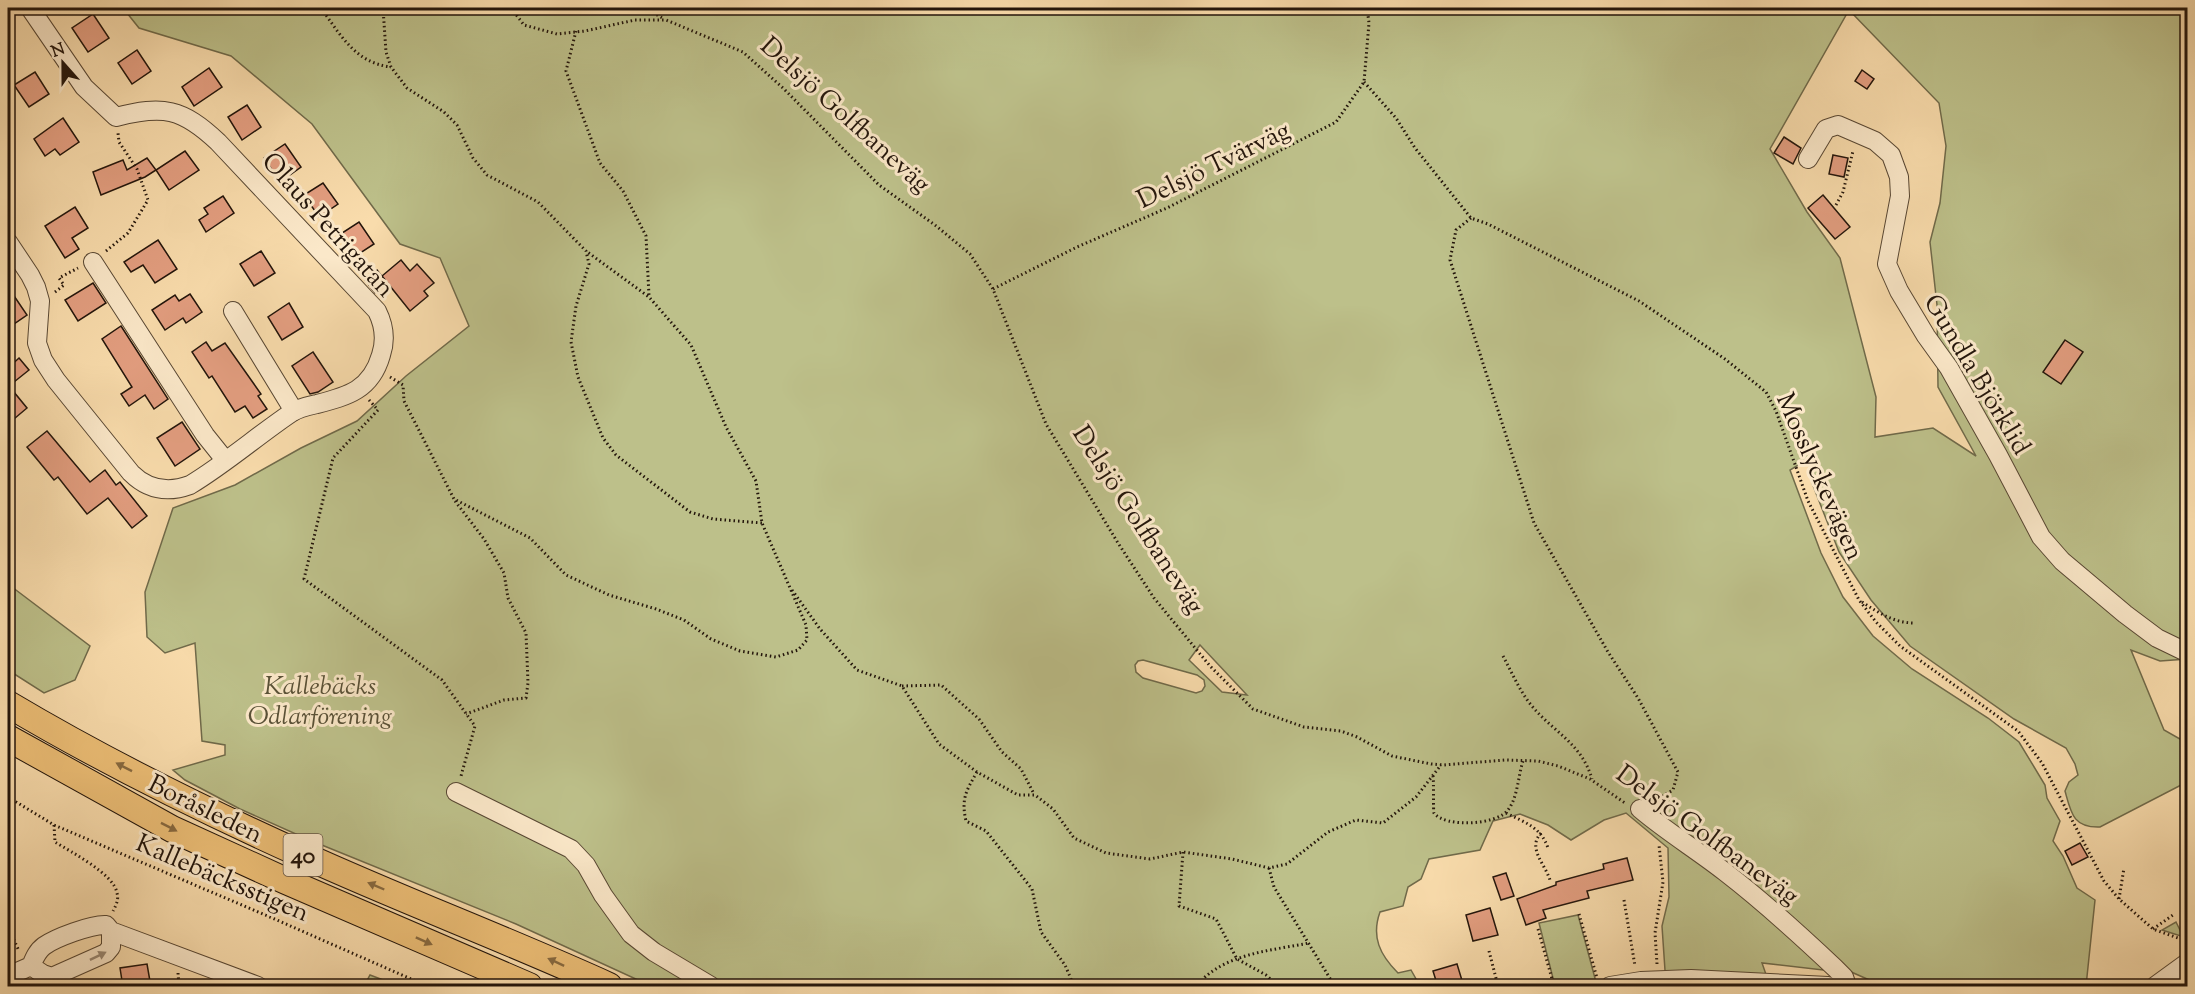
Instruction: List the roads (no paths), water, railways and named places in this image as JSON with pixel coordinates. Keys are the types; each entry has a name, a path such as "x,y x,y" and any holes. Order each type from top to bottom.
{"highway":[{"name":"Boråsleden","path":"8,704 45,727 304,856 537,953 609,987"},
{"name":"Boråsleden","path":"8,738 172,829 529,987"}],"street":[{"name":"Olaus Petrigatan","path":"8,242 36,287 40,301 37,343 47,368 107,444 140,481 154,488 178,489 204,477 294,411 359,390 378,368 384,348 384,335 377,311 218,142 186,116 172,112 143,110 116,117 84,87 30,8"},
{"name":"Gundla Björklid","path":"1808,159 1827,129 1838,125 1875,141 1891,155 1899,177 1900,196 1887,264 1899,291 1926,336 1949,368 1998,454 2041,537 2062,561 2125,614 2157,638 2187,653"},
{"path":"93,261 205,435 225,460"},
{"path":"233,311 294,411"},
{"path":"456,792 571,849 586,865 603,895 631,934 654,952 711,987"},
{"name":"Delsjö Golfbaneväg","path":"1640,809 1763,901 1844,977 1847,987"},
{"path":"8,976 31,966 36,955 44,946 90,926 108,928 258,987"},
{"path":"31,966 52,978 106,953 111,947 108,928"},
{"path":"2155,987 2187,962"},
{"path":"1604,985 1658,980 1738,980 1828,987"}],"park label":[{"name":"Kallebäcks Odlarförening","path":"320,700"}]}
